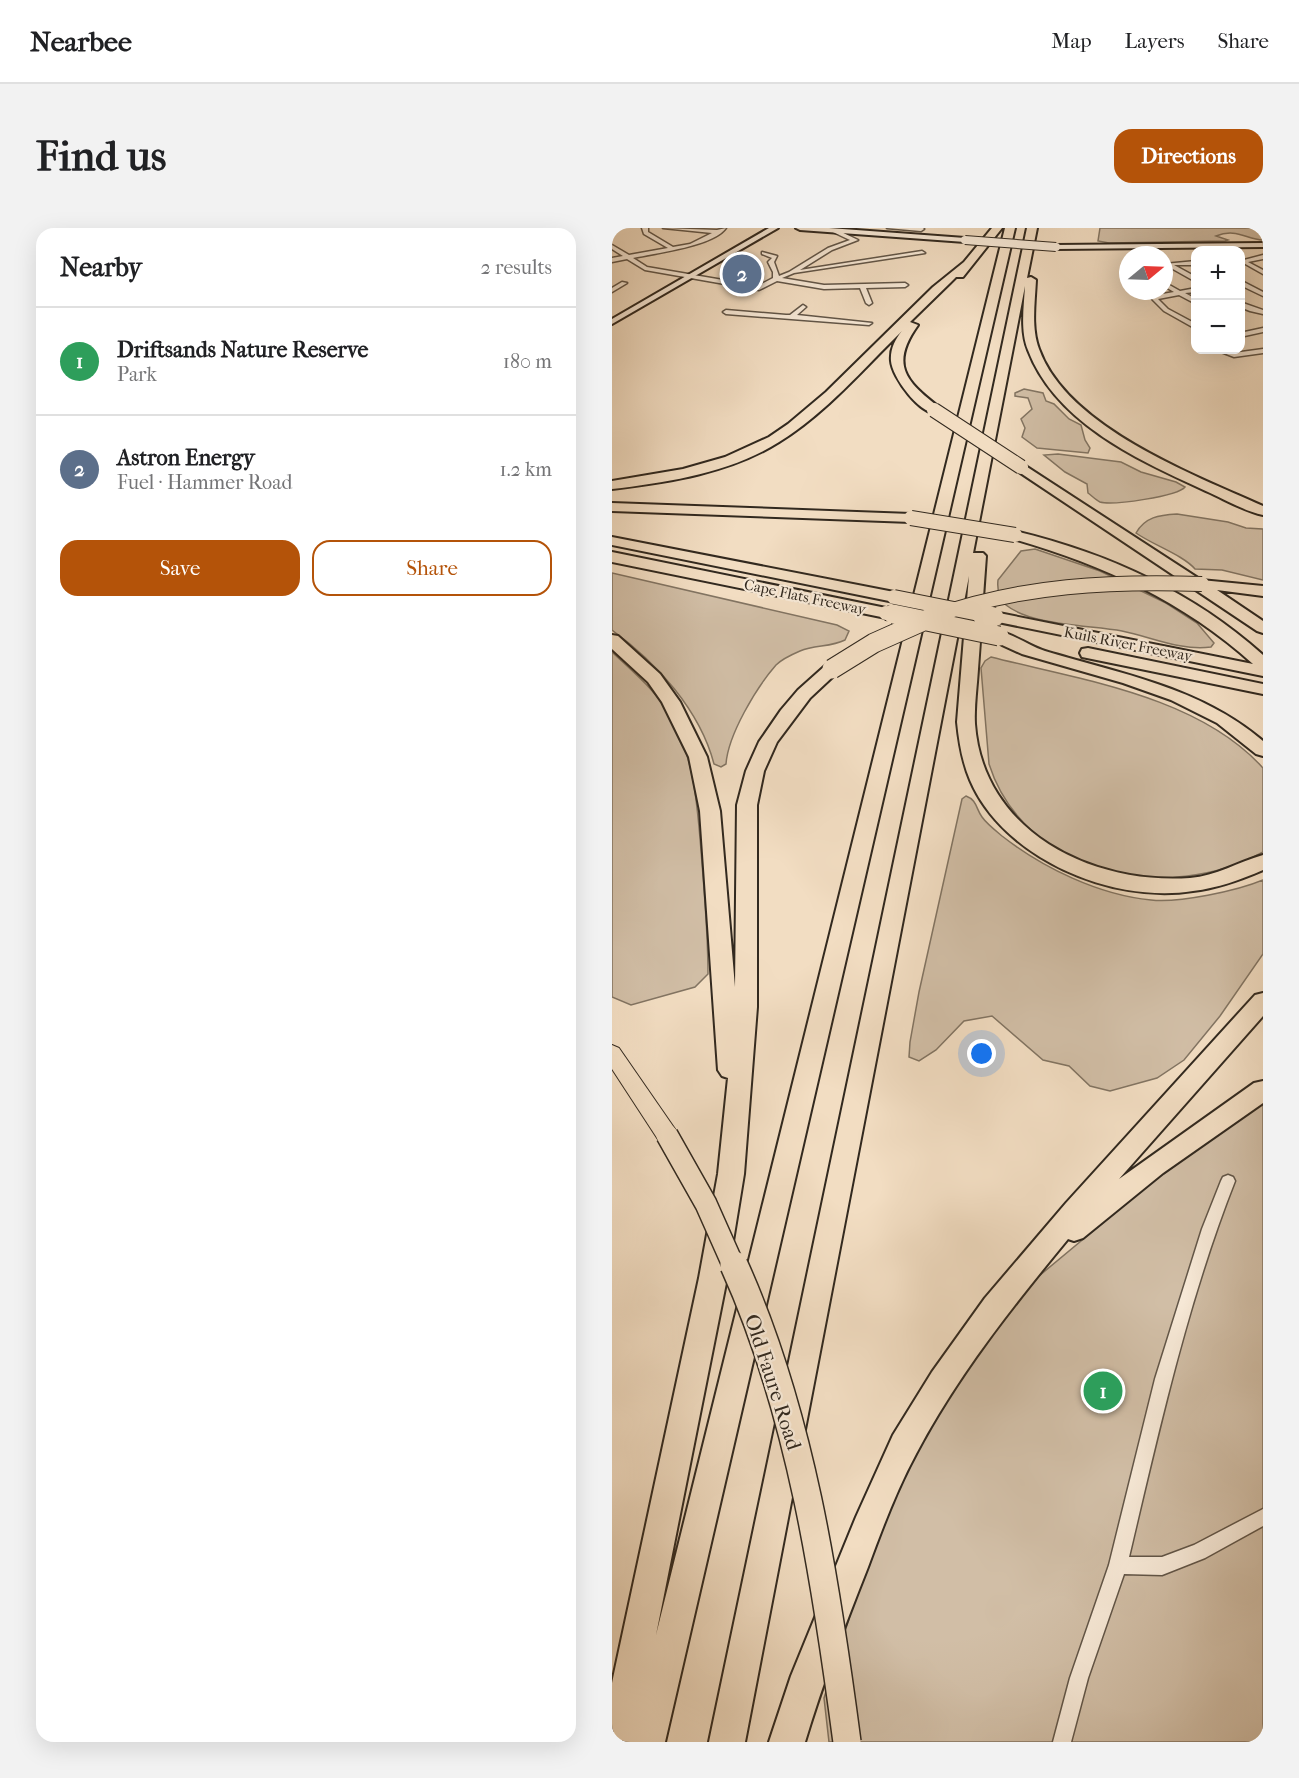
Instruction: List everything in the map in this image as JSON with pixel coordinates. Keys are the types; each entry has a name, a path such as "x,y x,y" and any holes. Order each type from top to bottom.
{"highway":[{"path":"997,228 904,333 896,352 897,367 904,381 934,410 1263,628"},
{"path":"647,1742 1010,228"},
{"path":"727,1742 976,500 1033,228"},
{"path":"1033,228 1030,324 1036,356 1049,379 1084,415 1127,444 1164,465 1263,511"},
{"path":"612,485 657,479 708,466 746,453 780,435 813,410 967,264"},
{"path":"976,500 979,533 966,722 969,748 977,775 989,798 1005,819 1034,844 1059,859 1095,874 1130,883 1153,886 1194,885 1230,877 1263,861"},
{"path":"612,507 910,518 1015,535 1098,561 1156,586 1209,618 1263,664"},
{"name":"Cape Flats Freeway","path":"612,541 993,617"},
{"name":"Cape Flats Freeway","path":"612,557 999,636"},
{"path":"616,1742 713,1278 731,1174 746,1006 747,805 755,771 768,742 804,694 832,669 870,644 923,619 977,602 1034,590 1093,583 1154,581 1263,591"},
{"name":"Kuils River Freeway","path":"993,617 1263,671"},
{"path":"999,636 1020,648 1113,674 1183,699 1224,721 1249,737 1263,750"},
{"name":"Kuils River Freeway","path":"999,636 1263,689"},
{"path":"612,640 642,666 671,702 699,757 710,811 728,1061 736,1117"},
{"path":"787,1742 808,1676 867,1528 904,1445 968,1341 1083,1203 1263,1002"},
{"path":"1033,1264 1154,1166 1263,1090"}],"main road":[{"path":"612,313 774,228"},
{"path":"800,228 1056,247 1263,245"},
{"path":"612,322 685,276"},
{"name":"Old Faure Road","path":"612,1053 667,1136 711,1217 736,1272 777,1386 798,1459 826,1590 848,1742"}],"street":[{"path":"645,228 645,232 673,249"},
{"path":"666,228 721,231"},
{"path":"891,228 921,230"},
{"path":"612,260 695,244 721,231"},
{"path":"612,247 648,269 761,287 791,273 832,248 855,240 835,231"},
{"path":"764,253 775,257 771,262 776,272 776,279"},
{"path":"791,273 922,253"},
{"path":"868,254 867,257 871,261"},
{"path":"1245,260 1263,257"},
{"path":"1173,264 1191,263"},
{"path":"1245,263 1263,272"},
{"path":"1173,268 1191,277"},
{"path":"776,279 814,286 905,285"},
{"path":"612,282 618,287"},
{"path":"1245,285 1263,294"},
{"path":"862,286 869,303"},
{"path":"1173,289 1193,300"},
{"path":"1191,291 1155,299 1166,310 1191,324"},
{"path":"1245,306 1263,312"},
{"path":"792,316 803,307"},
{"path":"726,312 770,317 792,316 869,322"},
{"path":"1245,330 1250,333"},
{"path":"1245,334 1263,330"},
{"path":"1216,358 1228,354 1240,355 1263,351"},
{"path":"1062,1742 1079,1678 1118,1565 1162,1379 1209,1229 1228,1181"},
{"path":"1118,1565 1162,1566 1199,1552 1263,1517"}],"shaded area":[{"path":"1100,228 1263,228 1263,240 1229,233 1216,236 1228,240 1225,241 1109,243 1098,241"},
{"path":"1024,389 1043,393 1046,401 1054,404 1069,419 1081,425 1090,448 1088,453 1037,448 1022,437 1025,428 1021,419 1032,409 1028,398 1015,396 1015,393"},
{"path":"1058,454 1121,462 1141,472 1176,482 1185,487 1170,494 1144,499 1117,503 1100,502 1088,493 1087,484 1065,472 1044,455"},
{"path":"1177,514 1228,522 1246,528 1263,529 1263,580 1222,570 1195,569 1183,559 1136,533 1148,520"},
{"path":"1035,549 1100,571 1166,603 1197,623 1214,643 1211,647 1188,647 1122,631 1046,621 1017,612 1006,605 1002,599 998,590 998,580 1021,551"},
{"path":"612,573 837,625 849,631 845,640 800,651 776,665 744,712 732,740 726,764 721,767 714,764 698,725 674,689 645,657 612,630"},
{"path":"612,652 646,684 668,710 687,754 695,790 707,932 708,974 695,987 631,1005 612,997"},
{"path":"991,657 1136,694 1172,707 1206,724 1236,744 1263,768 1263,852 1226,868 1185,876 1144,877 1104,870 1066,855 1033,832 1007,802 989,764 981,668"},
{"path":"966,796 974,802 989,825 1018,848 1072,878 1112,892 1151,900 1177,900 1224,892 1263,880 1263,954 1220,1016 1184,1060 1157,1078 1110,1091 1090,1086 1069,1066 1043,1060 992,1016 964,1021 936,1050 919,1061 909,1057 919,992 962,799"},
{"path":"1263,1103 1263,1742 829,1742 824,1698 898,1463 986,1320 1152,1182"}],"place":[{"name":"Astron Energy","path":"742,274"},
{"name":"Driftsands Nature Reserve","path":"1103,1391"}]}
